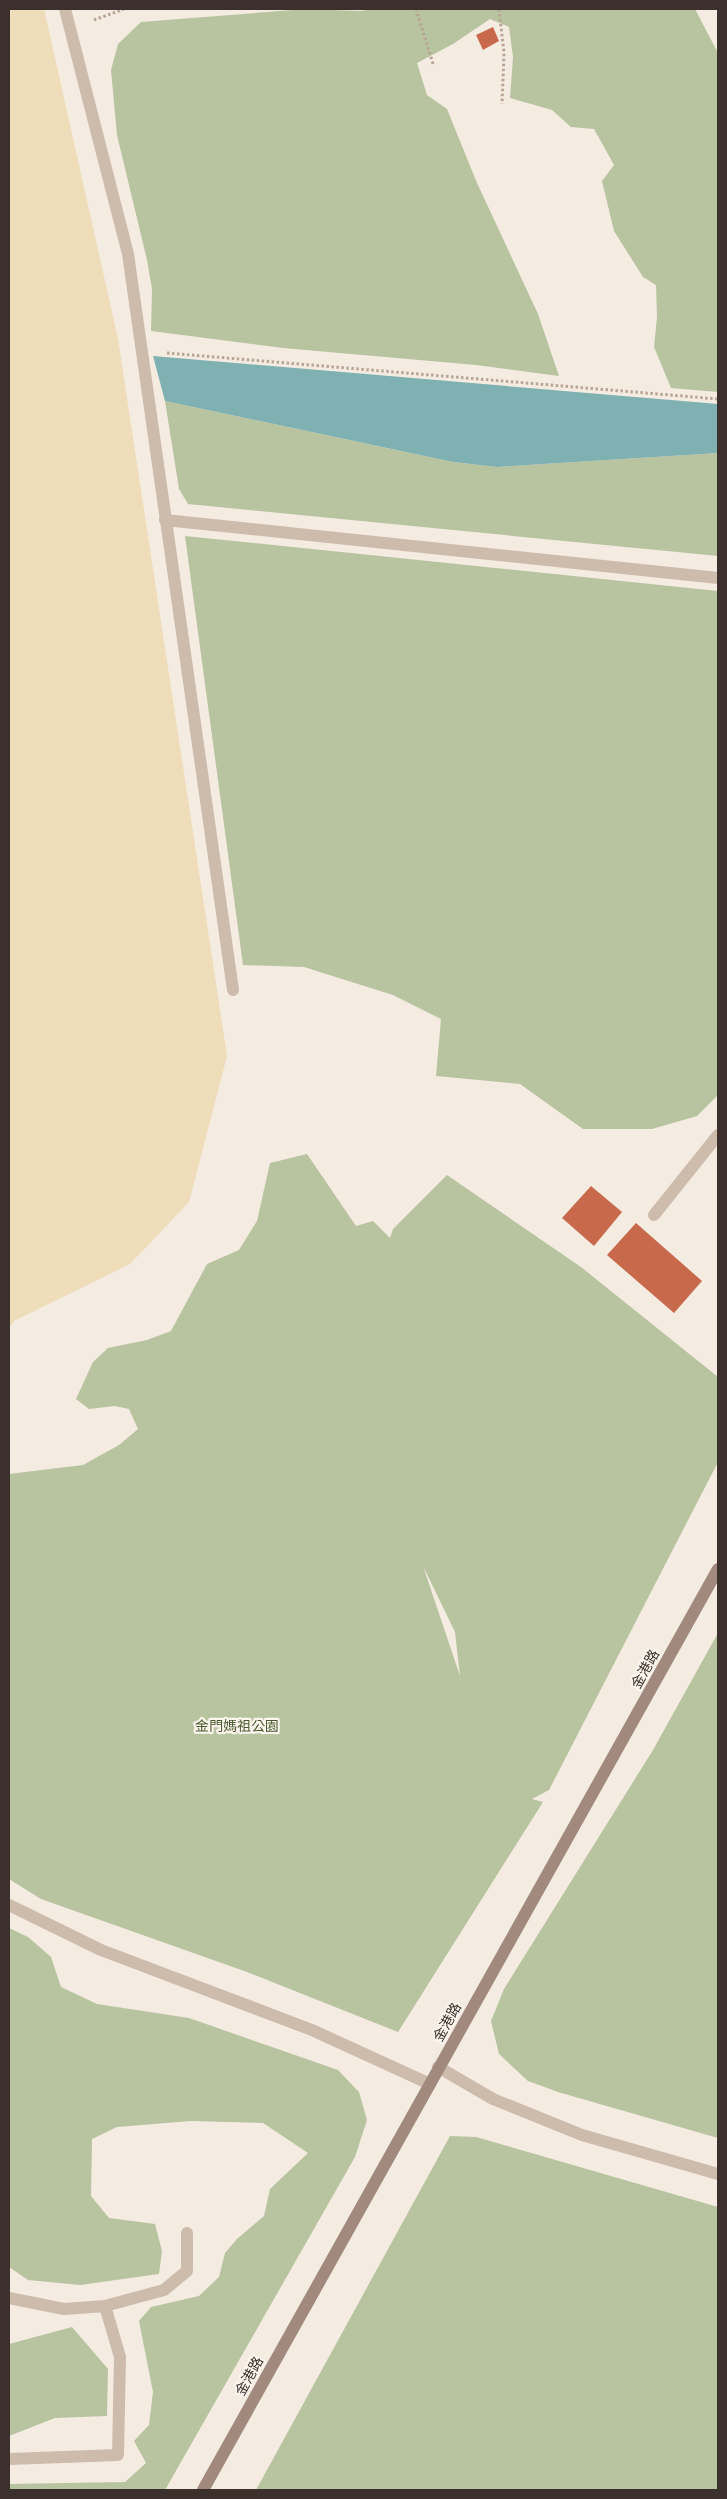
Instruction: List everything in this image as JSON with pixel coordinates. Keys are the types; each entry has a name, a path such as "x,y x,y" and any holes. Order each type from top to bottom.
{"main road":[{"name":"金港路","path":"202,2490 718,1569"}],"street":[{"path":"65,9 128,254 233,990"},
{"path":"166,520 718,578"},
{"path":"654,1215 718,1135"},
{"path":"9,1904 101,1950 312,2030 430,2084"},
{"path":"438,2068 493,2099 582,2135 718,2174"},
{"path":"9,2298 64,2309 105,2306 164,2290 188,2271 187,2233"},
{"path":"9,2458 118,2455 120,2357 105,2306"}],"path":[{"path":"70,31 107,13 124,9"},
{"path":"416,9 432,64"},
{"path":"499,9 504,53 502,104"},
{"path":"142,351 718,399"}],"green space":[{"path":"305,9 360,11 374,9 695,9 718,53 718,392 671,388 654,347 657,317 656,285 643,277 614,231 602,181 614,165 594,129 571,127 552,110 510,98 513,57 509,27 490,19 453,44 417,63 427,95 447,109 477,183 538,314 559,376 476,365 283,348 151,331 152,289 147,260 117,135 111,70 118,44 141,22"},
{"path":"165,401 453,462 497,467 718,453 718,556 188,504 179,489"},
{"path":"185,536 718,591 718,1095 697,1116 652,1129 583,1129 520,1084 436,1076 441,1019 393,995 304,967 243,965"},
{"name":"金門媽祖公園","path":"307,1154 356,1226 373,1221 390,1238 393,1229 447,1175 581,1267 718,1377 718,1462 549,1790 532,1799 543,1802 398,2032 247,1972 41,1899 9,1879 9,1474 83,1465 119,1445 138,1429 129,1409 115,1406 89,1409 76,1399 93,1362 108,1348 147,1340 171,1331 207,1264 239,1250 257,1221 270,1163","holes":["423,1566 455,1632 460,1676"]},
{"path":"718,1633 718,2138 558,2092 528,2081 499,2054 491,2021 504,1989 653,1750"},
{"path":"9,1928 28,1937 51,1957 61,1987 97,2004 189,2018 338,2070 359,2092 367,2120 355,2157 165,2490 9,2490 9,2484 125,2482 146,2463 134,2441 149,2425 153,2392 139,2321 151,2307 199,2296 219,2277 225,2253 237,2239 264,2216 270,2189 308,2153 263,2123 191,2121 117,2127 92,2139 91,2196 109,2218 155,2224 162,2251 159,2274 80,2285 28,2280 9,2267"},
{"path":"450,2136 476,2137 718,2207 718,2490 256,2490"},
{"path":"72,2327 108,2369 107,2416 55,2418 9,2436 9,2344"}],"sand":[{"path":"9,9 44,9 118,339 227,1056 189,1202 130,1264 14,1321 9,1329"}],"water":[{"path":"153,356 718,404 718,453 497,467 453,462 165,401"}],"building":[{"path":"493,27 499,41 483,50 476,35"},
{"path":"591,1186 622,1212 594,1246 562,1218"},
{"path":"636,1223 702,1281 674,1313 607,1255"}]}
